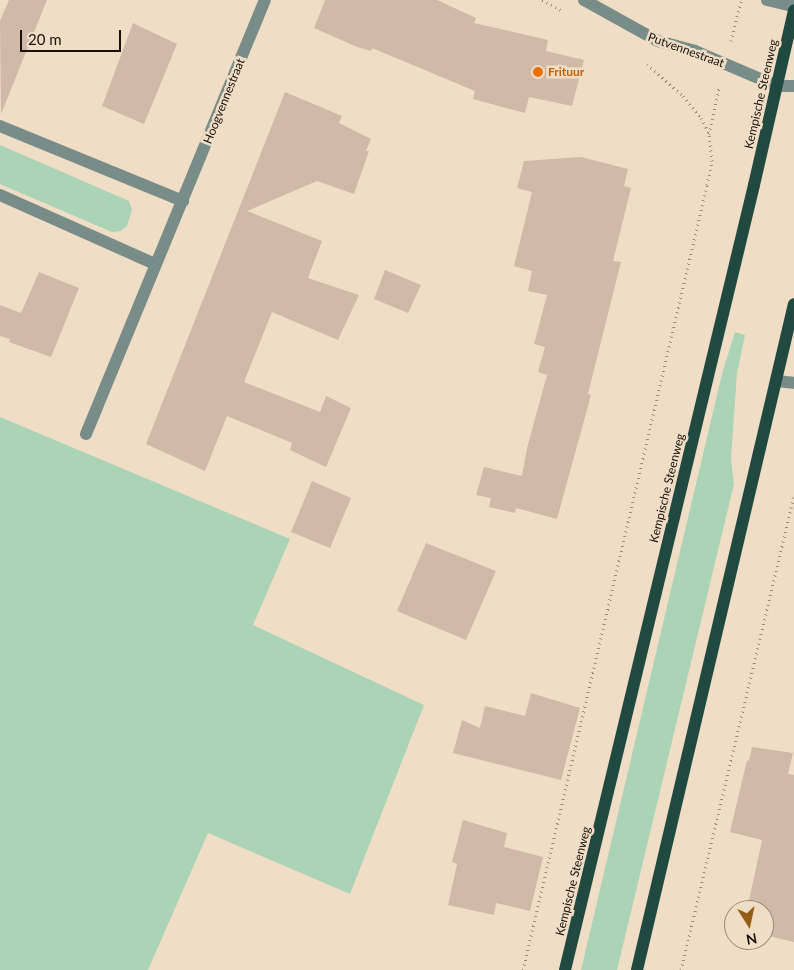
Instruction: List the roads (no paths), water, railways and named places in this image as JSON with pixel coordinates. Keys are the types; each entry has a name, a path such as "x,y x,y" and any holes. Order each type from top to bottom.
{"main road":[{"name":"Kempische Steenweg","path":"565,970 794,11"},
{"path":"637,970 794,304"}],"street":[{"name":"Hoogvennestraat","path":"86,434 266,0"},
{"name":"Putvennestraat","path":"584,0 658,41 695,50 776,86 794,86"},
{"path":"767,0 794,6"},
{"path":"0,126 183,201"},
{"path":"0,195 155,264"},
{"path":"776,381 794,383"}],"place":[{"name":"Frituur","path":"538,72"}]}
